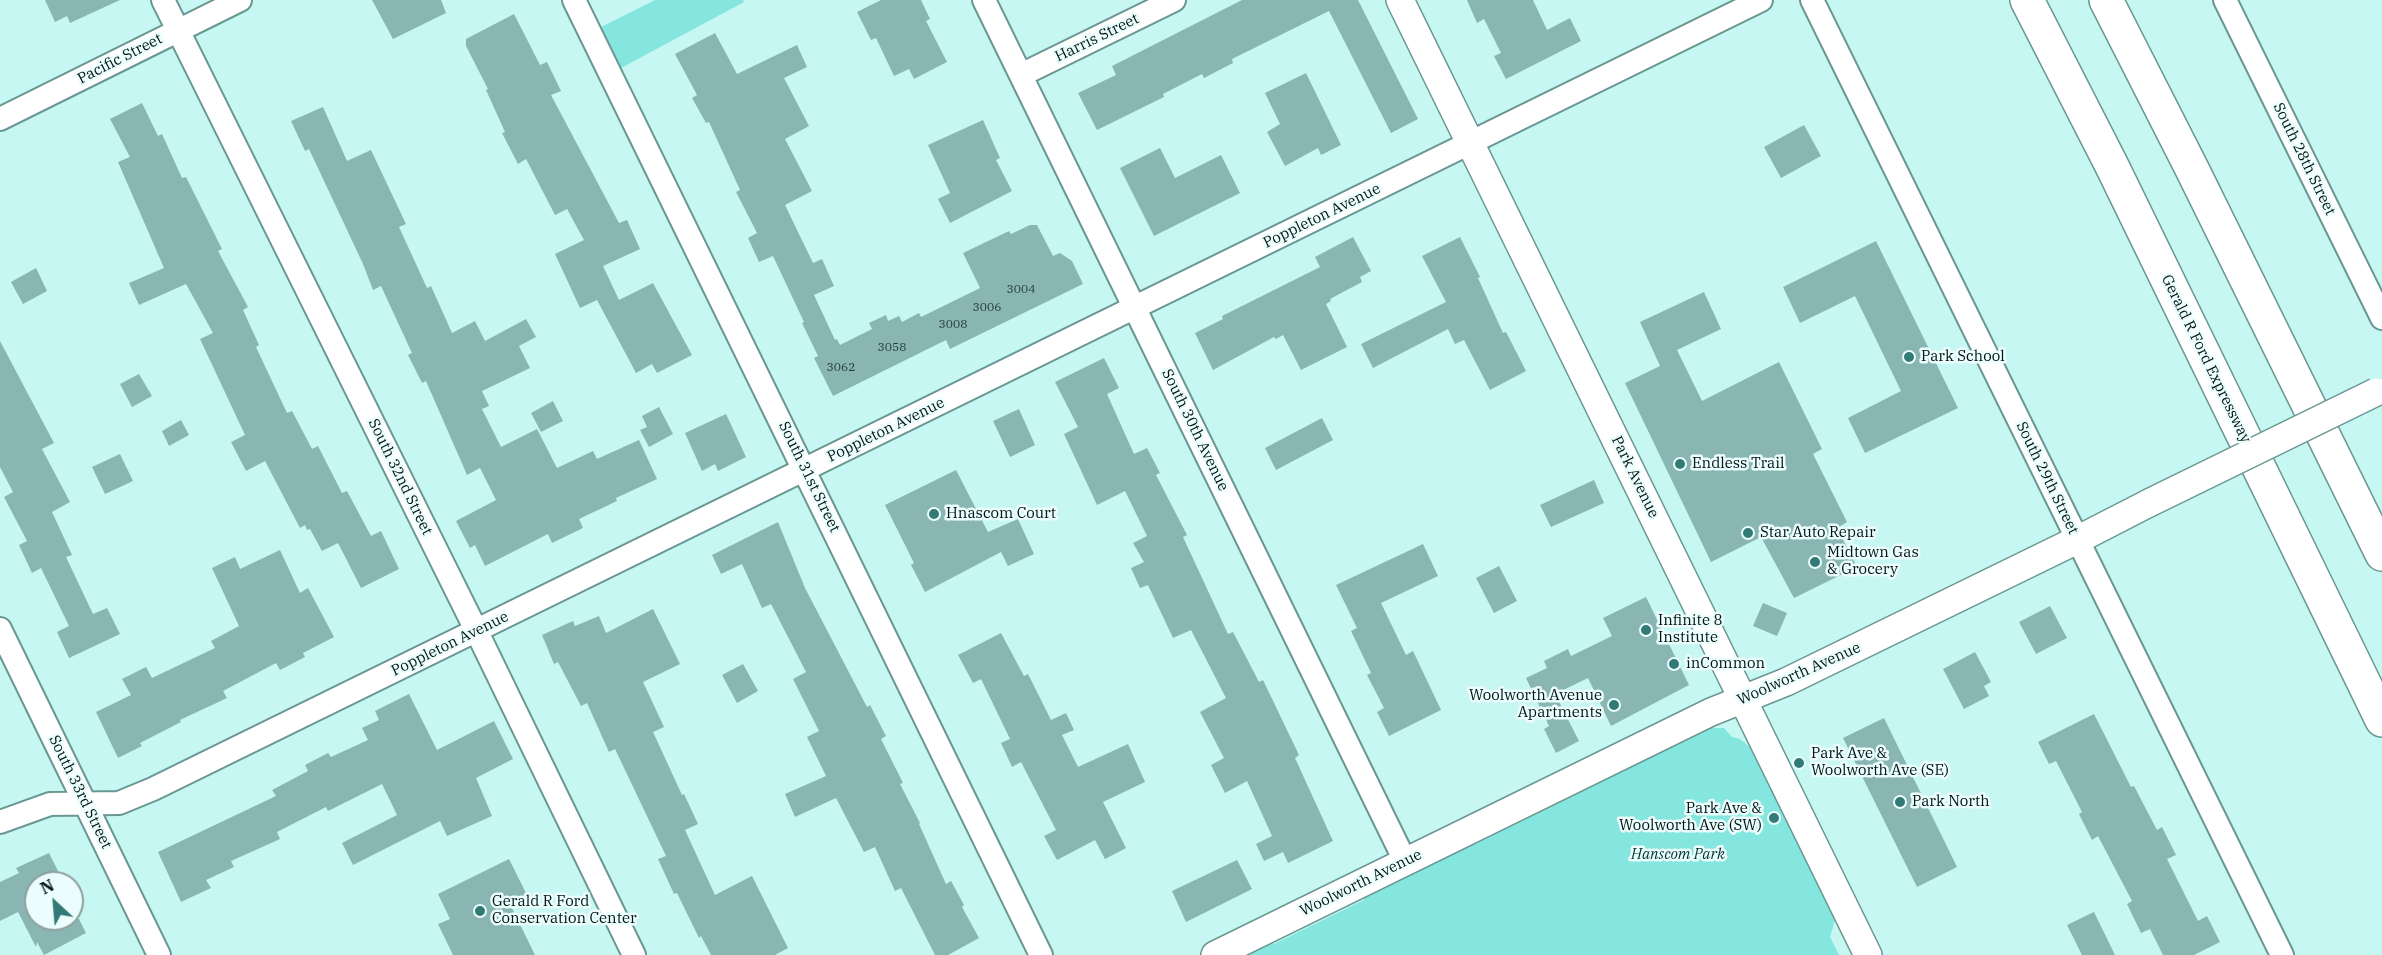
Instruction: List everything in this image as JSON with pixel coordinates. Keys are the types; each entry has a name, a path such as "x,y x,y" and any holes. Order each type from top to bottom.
{"highway":[{"name":"Gerald R Ford Expressway","path":"2026,0 2112,166 2382,720"},
{"path":"2106,0 2382,554"}],"street":[{"name":"South 32nd Street","path":"163,0 477,632 634,955"},
{"name":"Pacific Street","path":"0,119 240,0"},
{"name":"South 31st Street","path":"574,0 806,469 1041,955"},
{"name":"South 30th Avenue","path":"984,0 1405,861"},
{"name":"Harris Street","path":"1021,75 1174,0"},
{"name":"Park Avenue","path":"1400,0 1868,955"},
{"name":"Poppleton Avenue","path":"0,822 50,804 119,803 153,789 1761,0"},
{"name":"South 29th Street","path":"1812,0 2282,955"},
{"name":"South 28th Street","path":"2225,0 2382,318"},
{"name":"Woolworth Avenue","path":"1215,955 1711,712 1786,682 2379,390"},
{"name":"South 33rd Street","path":"0,628 159,955"}],"green space":[{"path":"655,0 743,0 744,2 621,68 601,27"},
{"name":"Hanscom Park","path":"1711,728 1724,728 1732,737 1740,739 1757,753 1825,890 1835,920 1830,937 1839,955 1229,955 1269,942 1274,944 1364,900 1364,894 1452,852 1478,843"}],"building":[{"path":"45,0 120,0 70,23 67,16 55,22"},
{"path":"372,0 441,0 446,13 393,39"},
{"path":"881,0 921,0 930,19 926,21 947,62 914,79 909,69 894,76 876,38 871,40 857,12"},
{"path":"1242,0 1358,0 1418,119 1391,133 1329,11 1232,59 1233,63 1204,78 1202,74 1163,94 1164,97 1097,130 1078,93 1116,75 1112,66"},
{"path":"1467,0 1533,0 1547,30 1570,18 1581,41 1506,79 1494,56 1501,53 1484,19 1477,23"},
{"path":"514,14 540,65 547,62 561,91 551,95 619,223 627,220 640,249 603,266 619,300 653,283 692,355 657,373 652,364 636,373 597,300 580,308 555,254 584,240 567,209 555,215 526,159 518,164 502,133 505,132 486,90 488,89 466,46 466,39"},
{"path":"715,33 737,74 797,45 807,67 784,78 809,126 785,139 812,191 785,205 813,263 822,259 834,286 814,295 835,340 837,339 840,345 872,329 869,323 886,315 888,321 899,316 902,322 919,313 921,317 980,288 963,253 1009,231 1011,234 1030,225 1037,225 1053,256 1060,253 1072,261 1083,284 950,349 946,340 833,396 814,358 818,356 802,323 804,322 773,256 759,262 748,238 757,233 736,192 740,190 709,122 706,123 692,98 697,95 675,54"},
{"path":"1306,73 1341,145 1321,155 1318,148 1285,166 1267,132 1280,124 1265,93"},
{"path":"142,103 158,136 162,134 182,178 186,177 222,249 218,251 248,307 243,310 259,345 256,347 287,413 292,411 312,449 318,446 342,493 347,491 371,536 381,531 399,569 361,588 338,543 322,551 310,529 307,530 305,525 300,528 265,461 246,471 231,442 245,435 200,339 213,333 186,284 139,305 129,283 164,268 118,162 130,157 110,119"},
{"path":"323,107 347,161 371,150 406,224 399,227 427,288 431,286 452,333 475,321 485,341 526,319 536,337 519,346 530,368 482,391 489,406 482,409 501,447 537,429 557,468 593,451 597,459 639,440 657,479 616,498 617,501 579,519 583,528 552,543 548,534 485,566 475,545 470,548 456,521 496,500 480,468 467,475 426,381 422,383 408,355 412,353 381,286 373,290 309,149 305,151 291,121"},
{"path":"983,120 1000,158 996,160 1012,191 950,223 938,199 950,193 928,145"},
{"path":"1804,125 1821,156 1781,178 1764,147"},
{"path":"1160,148 1175,178 1221,155 1240,193 1154,236 1120,168"},
{"path":"1353,237 1371,271 1360,277 1362,282 1330,299 1331,301 1326,304 1347,347 1301,370 1283,335 1276,339 1274,337 1213,370 1195,333 1223,319 1222,316 1320,267 1315,257"},
{"path":"1460,237 1480,277 1478,278 1503,333 1506,332 1526,371 1490,390 1464,340 1455,344 1448,329 1373,368 1361,344 1446,302 1422,256"},
{"name":"Park School","path":"1876,241 1958,408 1865,453 1848,418 1901,391 1855,296 1800,323 1783,287"},
{"path":"36,268 47,291 23,304 11,282"},
{"path":"1704,292 1721,329 1677,350 1702,401 1779,362 1822,449 1813,454 1847,522 1837,528 1857,567 1794,598 1761,537 1711,562 1625,383 1660,366 1640,322"},
{"path":"0,341 54,443 42,449 70,502 52,512 72,555 66,557 93,614 107,608 120,634 69,658 57,632 69,626 41,568 32,573 19,545 27,541 4,497 13,492 0,467"},
{"path":"1104,358 1119,388 1107,394 1134,454 1147,448 1160,473 1156,475 1187,535 1183,537 1228,634 1233,632 1259,682 1263,680 1299,755 1295,758 1333,841 1288,863 1283,852 1264,861 1256,844 1272,836 1247,781 1225,793 1211,765 1224,758 1200,712 1226,698 1191,630 1173,638 1148,585 1140,588 1131,568 1144,562 1133,543 1147,536 1125,491 1097,505 1064,434 1078,427 1055,382"},
{"path":"139,374 152,396 132,407 120,384"},
{"path":"553,401 563,421 541,432 531,413"},
{"path":"659,407 673,434 649,447 640,430 647,427 642,416"},
{"path":"1019,409 1035,445 1010,457 993,421"},
{"path":"726,414 746,457 718,471 715,464 702,471 685,433"},
{"path":"1322,418 1333,440 1276,470 1265,448"},
{"path":"181,420 189,435 169,446 162,431"},
{"path":"120,454 133,481 105,494 92,467"},
{"path":"956,470 988,532 1018,519 1034,554 1008,566 1001,552 925,592 911,565 914,563 885,505"},
{"path":"1594,480 1604,503 1551,527 1540,505"},
{"path":"778,522 805,588 867,707 870,705 886,736 881,739 903,783 900,784 920,823 946,884 951,881 979,938 948,955 935,955 901,888 895,891 875,847 864,852 836,798 795,817 785,794 826,776 807,737 819,731 793,679 806,672 771,604 762,608 742,564 721,574 712,555"},
{"path":"1423,544 1438,576 1381,603 1406,655 1413,651 1441,710 1389,736 1377,712 1384,708 1367,675 1371,673 1351,631 1357,628 1336,585"},
{"path":"280,550 300,593 308,588 334,637 303,653 305,657 280,670 276,663 223,691 227,698 180,720 181,722 140,743 142,746 118,758 96,712 131,695 122,679 146,667 152,678 215,648 211,641 239,626 212,568 235,557 240,569"},
{"path":"1499,566 1517,601 1494,613 1476,578"},
{"path":"1646,597 1689,685 1611,726 1588,678 1555,694 1579,741 1556,753 1544,729 1549,726 1526,678 1547,668 1544,661 1568,649 1571,656 1612,636 1603,618"},
{"path":"1763,603 1787,613 1777,636 1753,626"},
{"path":"2050,606 2067,638 2036,654 2019,622"},
{"path":"653,609 680,664 643,682 664,727 653,732 698,824 685,830 715,895 752,876 788,948 775,955 711,955 701,936 699,938 677,893 674,894 658,859 666,856 615,749 609,752 587,703 581,706 558,662 554,664 542,635 573,621 575,626 599,616 606,633"},
{"path":"1001,633 1024,676 1028,674 1051,720 1066,713 1074,730 1062,735 1078,767 1128,744 1145,782 1103,802 1126,848 1105,859 1095,840 1057,860 1044,836 1056,830 1021,762 1012,767 1001,743 1010,739 981,679 973,683 958,655"},
{"path":"1975,652 1991,682 1984,686 1989,696 1964,709 1943,669"},
{"path":"743,664 758,691 737,703 722,675"},
{"path":"409,694 437,750 494,721 513,759 476,778 492,816 447,836 440,821 353,865 342,843 397,815 382,784 328,811 326,807 277,832 280,839 231,861 234,867 206,880 211,888 181,902 158,852 276,796 272,790 308,771 305,765 328,753 331,757 368,740 362,728 379,720 375,711"},
{"path":"2094,714 2131,787 2134,786 2157,830 2162,827 2176,855 2167,859 2198,921 2207,916 2220,942 2194,955 2163,955 2150,929 2141,933 2127,904 2132,901 2098,836 2092,840 2079,814 2082,812 2056,761 2049,764 2038,742"},
{"name":"Park North","path":"1884,718 1957,867 1917,887 1843,738"},
{"path":"49,853 58,871 24,871 24,924 18,912 0,921 0,882 19,873 16,868"},
{"name":"Gerald R Ford Conservation Center","path":"509,859 527,895 510,904 535,955 453,955 438,924 450,919 438,894"},
{"path":"1237,860 1252,889 1186,922 1172,891"},
{"path":"2094,912 2115,955 2082,955 2067,925"},
{"path":"84,929 86,933 44,955 37,942 36,947 28,931 84,931"}],"place":[{"name":"Park School","path":"1909,357"},
{"name":"Endless Trail","path":"1680,464"},
{"name":"Hnascom Court","path":"934,514"},
{"name":"Star Auto Repair","path":"1748,533"},
{"name":"Midtown Gas & Grocery","path":"1815,562"},
{"name":"Infinite 8 Institute","path":"1646,630"},
{"name":"inCommon","path":"1674,664"},
{"name":"Woolworth Avenue Apartments","path":"1614,705"},
{"name":"Park Ave & Woolworth Ave (SE)","path":"1799,763"},
{"name":"Park North","path":"1900,802"},
{"name":"Park Ave & Woolworth Ave (SW)","path":"1774,818"},
{"name":"Gerald R Ford Conservation Center","path":"480,911"}]}
